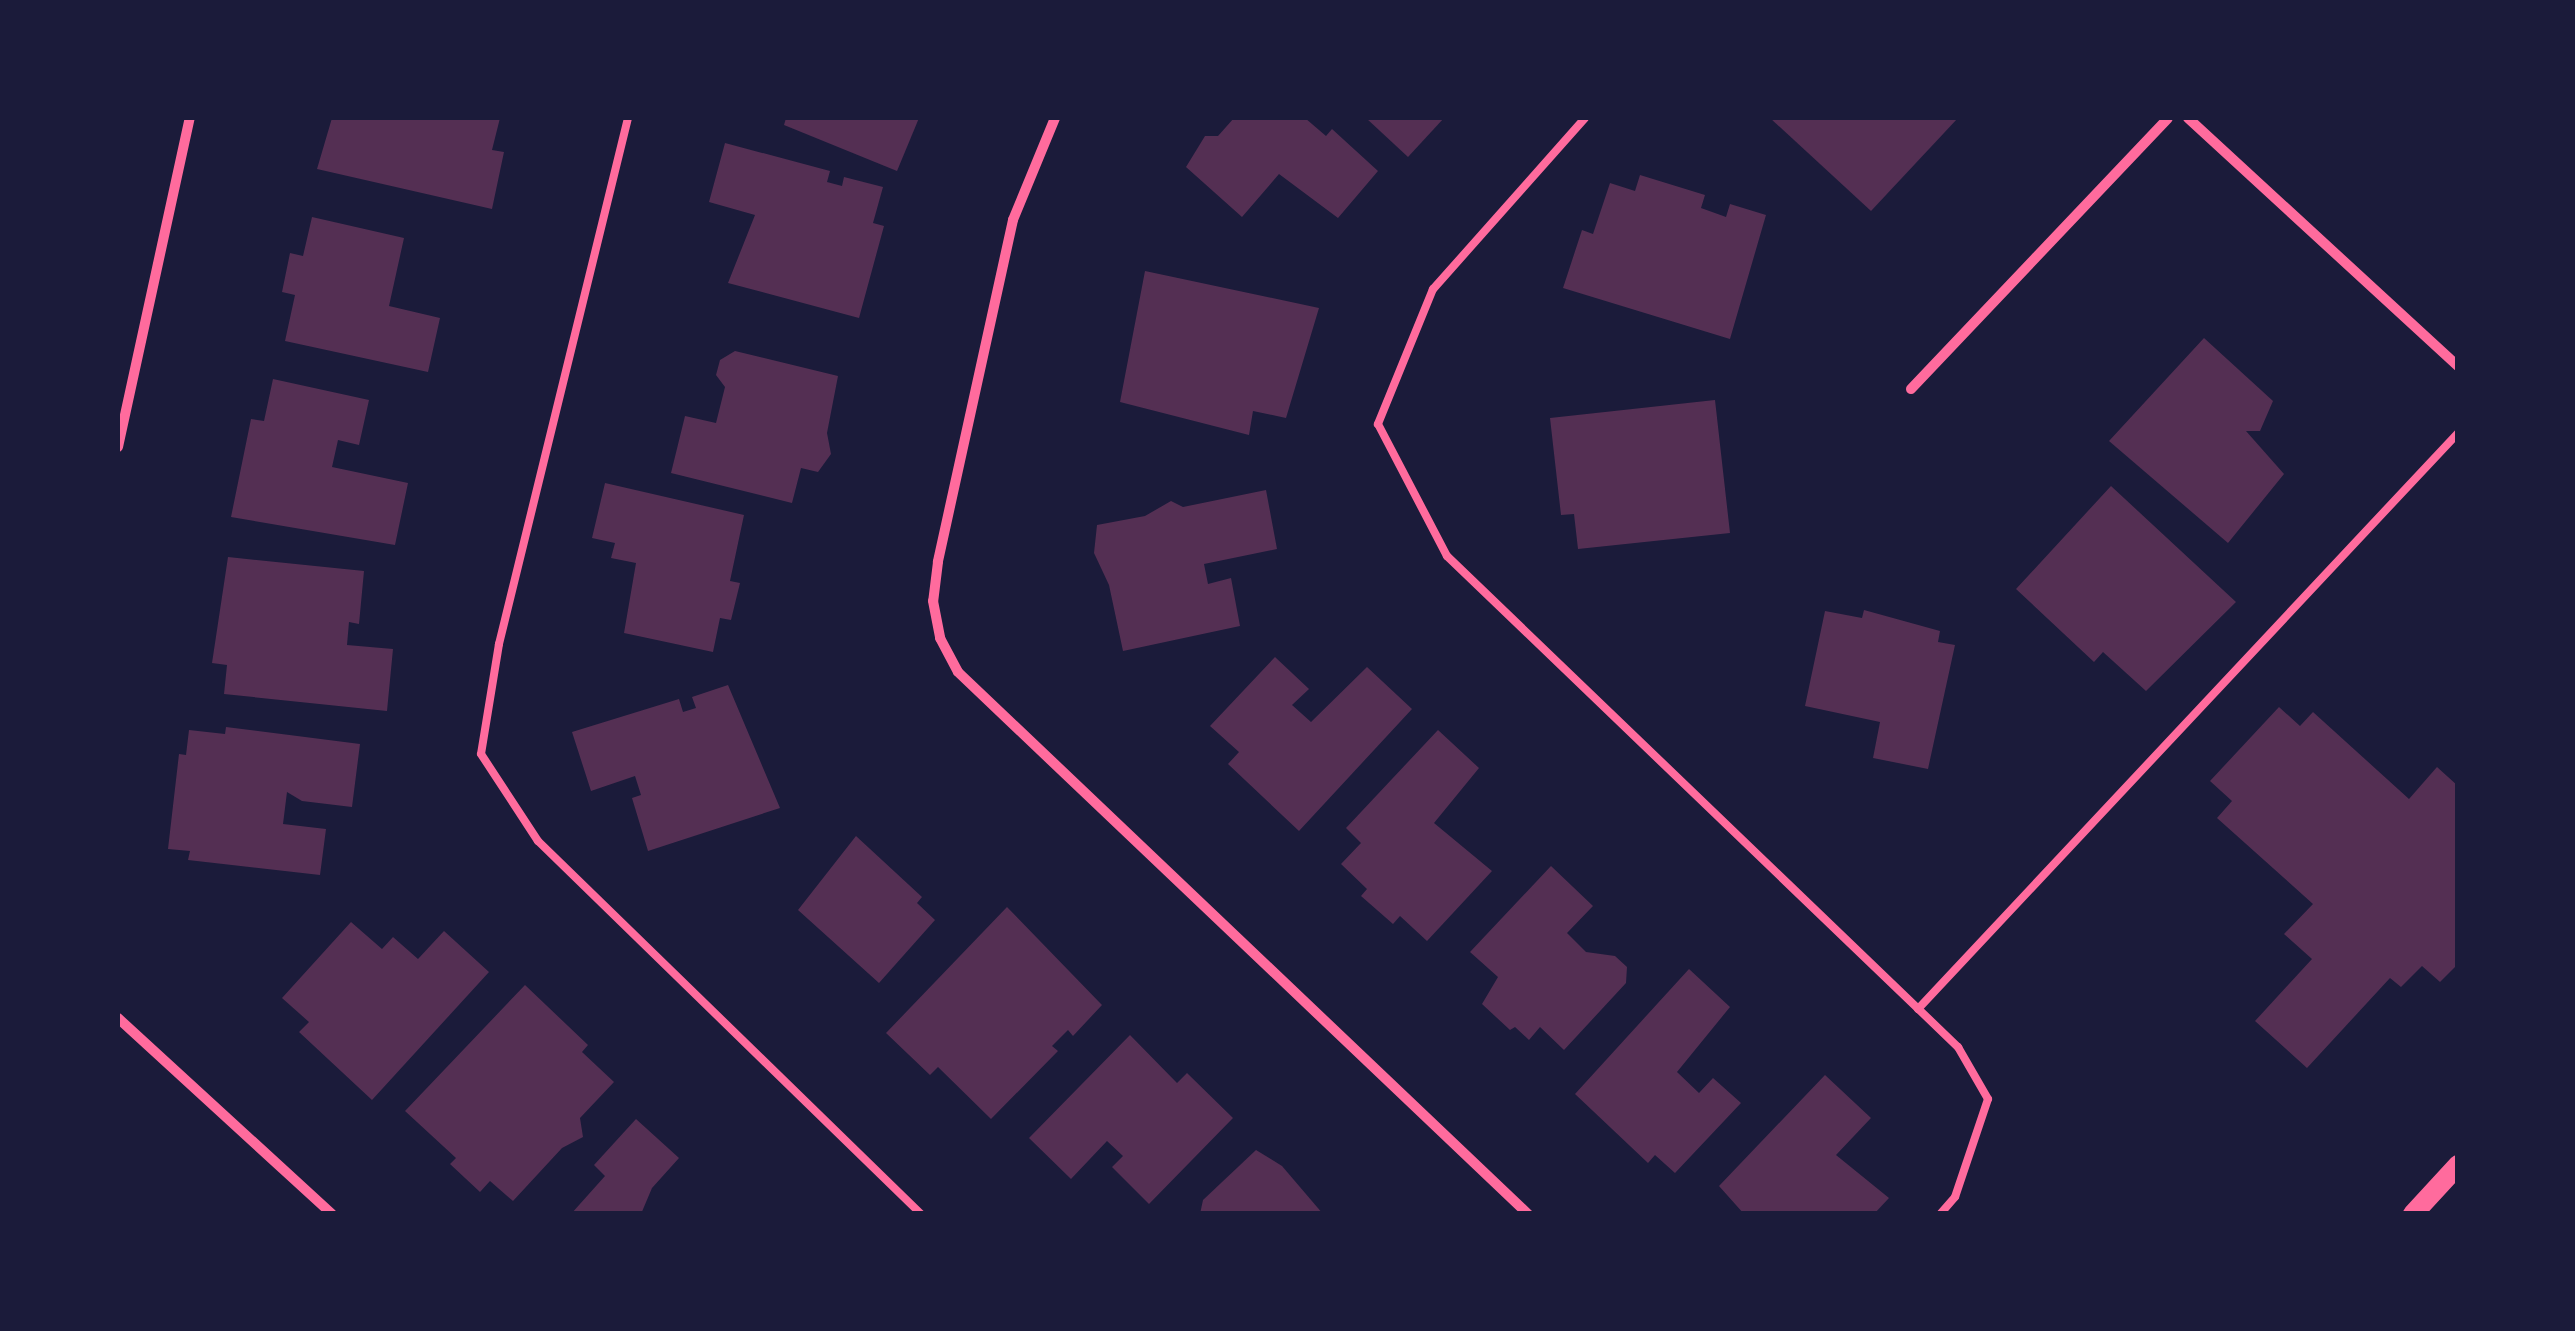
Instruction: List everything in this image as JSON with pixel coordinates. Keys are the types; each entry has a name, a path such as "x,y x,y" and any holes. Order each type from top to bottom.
{"main road":[{"path":"2413,1214 2458,1164"}],"street":[{"path":"118,447 190,118"},
{"path":"1055,118 1008,238 938,562 933,601 940,638 958,672 1528,1214"},
{"path":"1911,389 2168,118"},
{"path":"2188,118 2458,366"},
{"path":"118,1018 332,1214"}],"lane":[{"path":"628,118 499,644 481,754 538,841 921,1214"},
{"path":"1585,118 1434,289 1378,424 1447,556 1958,1047 1988,1099 1955,1197 1940,1214"},
{"path":"1918,1009 2458,433"}],"building":[{"path":"332,118 500,118 492,150 504,152 492,209 317,169"},
{"path":"786,118 919,118 897,171 784,125"},
{"path":"1234,118 1305,118 1326,136 1332,129 1378,171 1338,218 1279,174 1242,217 1186,167 1205,136 1218,136"},
{"path":"1366,118 1444,118 1408,157"},
{"path":"1770,118 1958,118 1871,211"},
{"path":"725,143 830,171 827,182 842,186 844,177 883,187 873,223 884,226 859,318 728,283 755,215 709,202"},
{"path":"1640,175 1705,195 1701,208 1726,217 1730,204 1766,215 1730,339 1563,288 1582,230 1593,234 1610,183 1635,191"},
{"path":"312,217 404,238 389,306 440,318 428,372 285,341 295,295 282,292 290,253 303,256"},
{"path":"1145,271 1319,308 1286,418 1253,411 1249,435 1120,402"},
{"path":"2204,338 2273,401 2260,431 2246,431 2284,474 2228,543 2109,441"},
{"path":"735,351 838,376 827,433 831,454 818,472 801,468 792,503 671,473 685,416 716,423 725,387 716,375 720,360"},
{"path":"273,379 369,400 359,445 338,440 332,467 408,483 395,545 231,517 251,419 264,421"},
{"path":"1715,400 1730,533 1578,549 1574,514 1561,515 1550,418"},
{"path":"605,483 744,515 730,581 740,583 731,620 720,618 713,652 624,633 636,563 611,558 615,543 592,538"},
{"path":"2111,486 2236,602 2146,691 2103,652 2094,662 2016,589"},
{"path":"1266,490 1277,549 1204,564 1208,584 1231,578 1240,626 1123,651 1109,585 1094,553 1097,525 1145,516 1171,501 1183,507"},
{"path":"228,557 364,571 359,624 349,622 347,645 393,649 387,711 224,694 227,665 212,663"},
{"path":"1864,610 1940,631 1938,642 1955,645 1928,769 1873,758 1880,722 1805,706 1825,611 1862,618"},
{"path":"1275,657 1309,689 1292,705 1311,722 1367,667 1412,709 1299,831 1228,764 1239,752 1210,726"},
{"path":"728,685 780,808 648,851 632,798 641,795 635,776 591,791 572,732 679,699 683,712 696,708 692,697"},
{"path":"2279,707 2300,726 2313,712 2409,799 2437,767 2458,786 2458,964 2440,982 2422,966 2401,987 2390,978 2307,1068 2255,1021 2312,959 2284,934 2313,904 2217,818 2232,801 2210,781"},
{"path":"226,727 360,744 352,807 302,801 287,792 283,824 326,829 320,875 188,860 190,851 168,849 179,754 186,755 189,730 225,734"},
{"path":"1438,730 1479,768 1434,823 1492,871 1427,941 1400,916 1393,924 1361,896 1367,889 1341,864 1361,843 1346,828"},
{"path":"856,836 922,897 917,903 935,920 879,983 798,910"},
{"path":"1551,866 1593,906 1567,933 1586,952 1615,956 1627,967 1626,983 1564,1050 1540,1027 1529,1040 1515,1027 1510,1030 1482,1004 1498,977 1470,952"},
{"path":"1007,907 1102,1005 1073,1036 1068,1030 1052,1046 1058,1051 991,1119 938,1067 930,1075 886,1033"},
{"path":"351,922 382,949 393,937 418,959 444,931 489,972 372,1100 299,1032 309,1022 282,998"},
{"path":"1689,969 1730,1007 1677,1072 1699,1093 1713,1078 1741,1103 1675,1173 1655,1155 1648,1163 1575,1094"},
{"path":"525,985 588,1045 582,1052 614,1082 580,1118 583,1137 562,1148 513,1201 490,1181 480,1192 450,1164 456,1158 405,1111"},
{"path":"1130,1035 1177,1083 1187,1073 1233,1118 1149,1204 1112,1167 1123,1156 1107,1141 1071,1179 1029,1138"},
{"path":"1825,1075 1871,1118 1836,1155 1889,1198 1874,1214 1744,1214 1719,1186"},
{"path":"636,1119 679,1158 652,1188 641,1214 571,1214 605,1176 594,1165"},
{"path":"1256,1150 1282,1166 1323,1214 1200,1214 1203,1200"}]}
